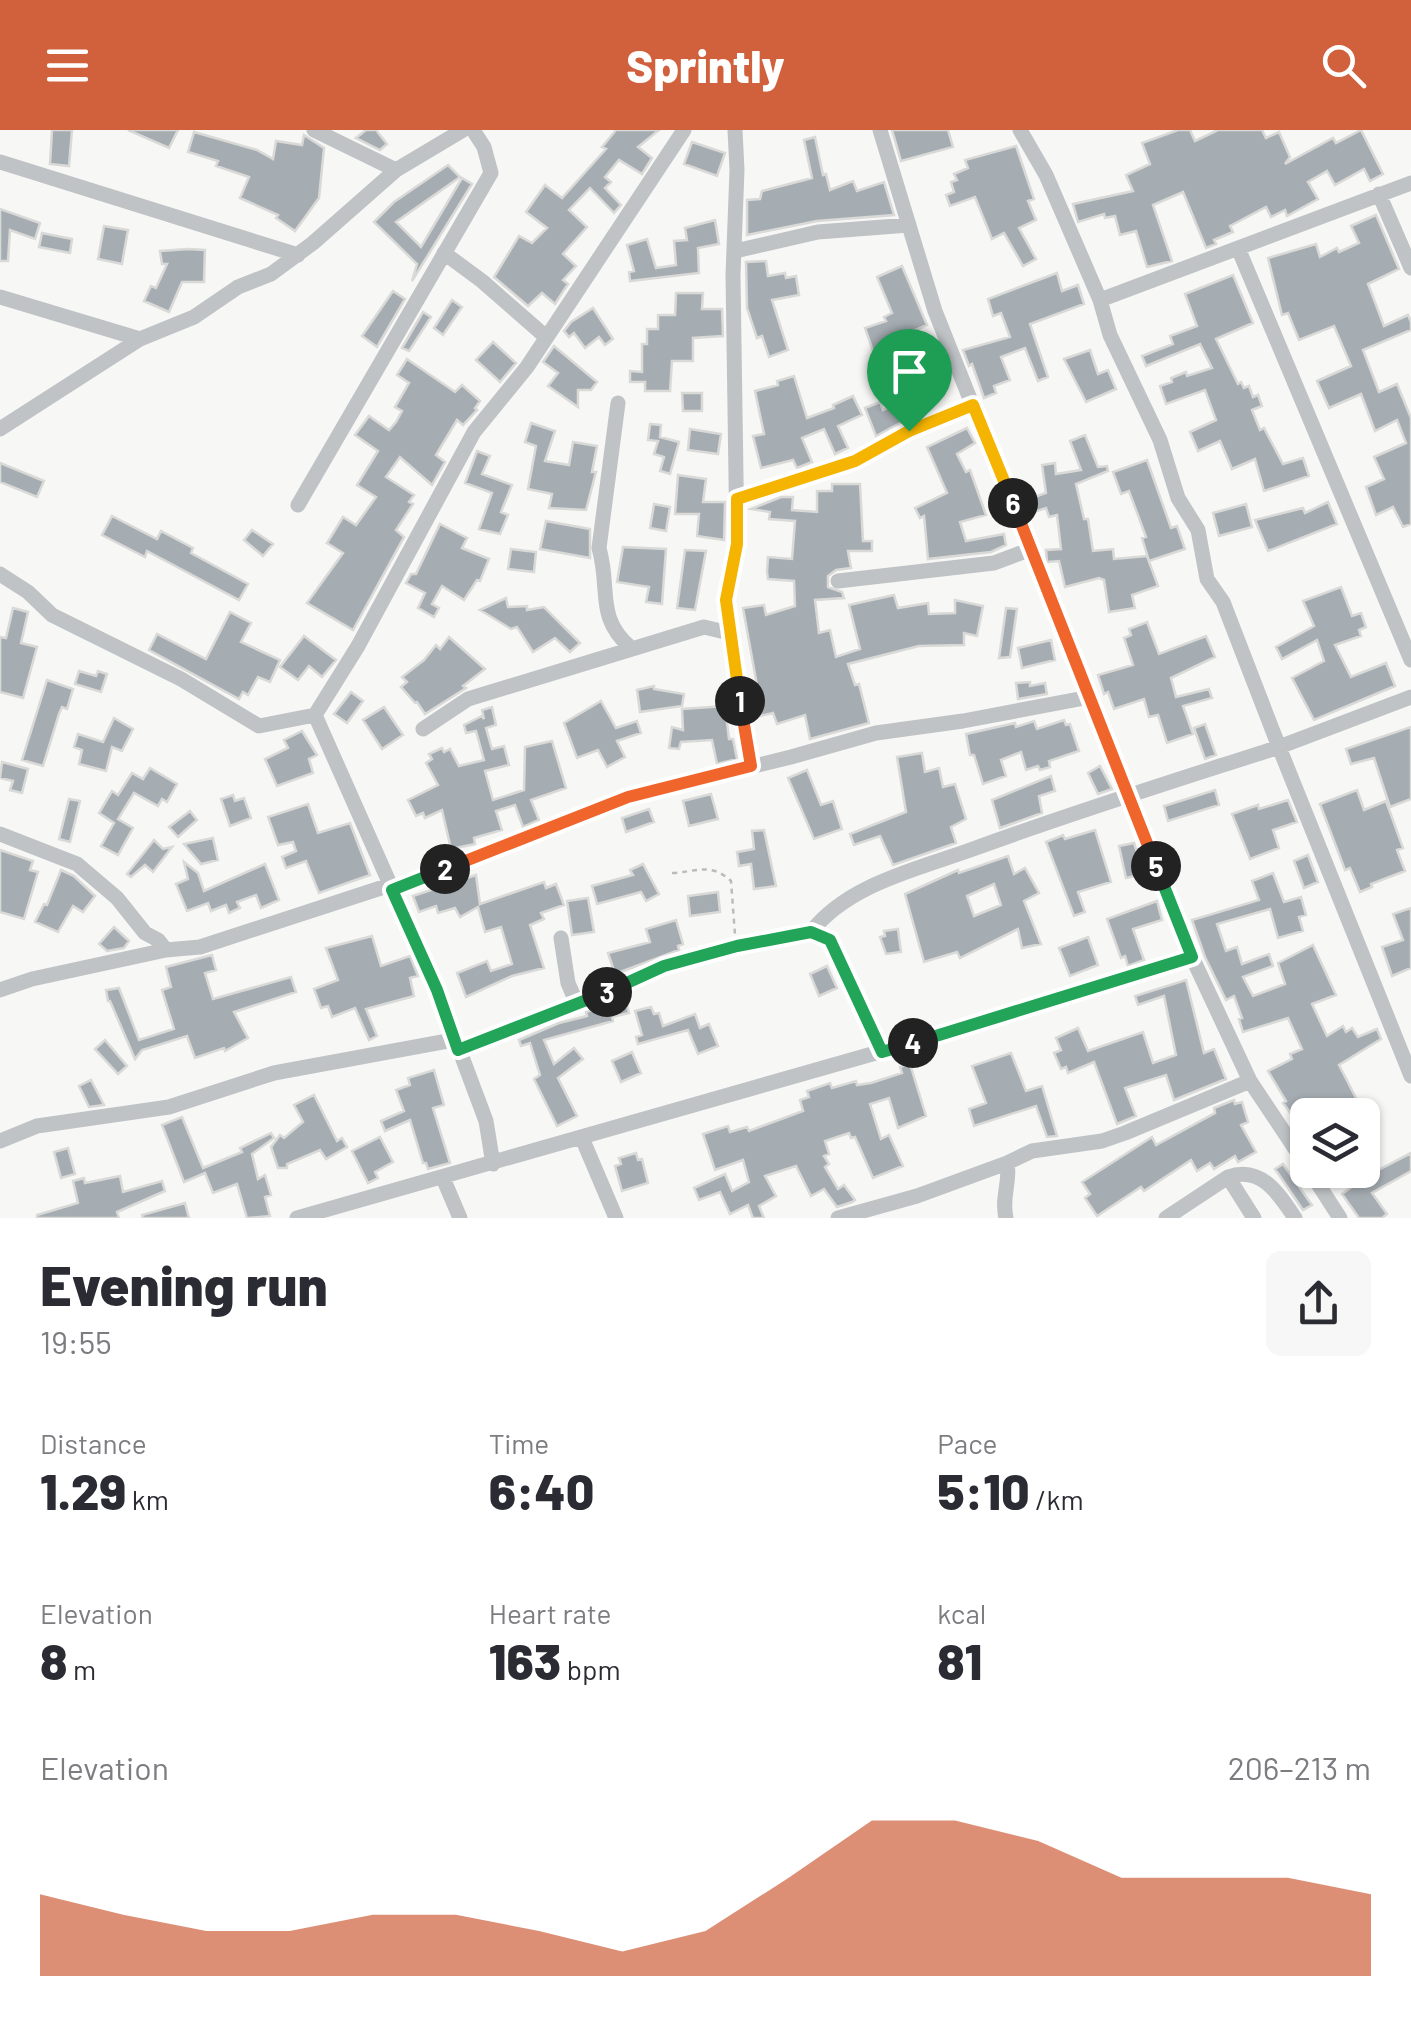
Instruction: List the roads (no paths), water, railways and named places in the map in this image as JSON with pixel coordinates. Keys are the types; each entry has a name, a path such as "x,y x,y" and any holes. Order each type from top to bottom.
{"street":[{"path":"314,130 396,170"},
{"path":"0,428 140,339 194,317 238,287 271,274 396,170 463,130"},
{"path":"298,504 492,173 484,147 473,130"},
{"path":"0,574 28,592 52,615 181,679 259,726 315,715 358,646 474,432 527,367 684,130"},
{"path":"735,130 737,544 726,600 751,766"},
{"path":"880,130 935,310 1192,957 1250,1081 1290,1142"},
{"path":"1020,130 1046,175 1100,300 1110,335 1160,440 1178,498 1198,530 1207,580 1223,602 1411,1076"},
{"path":"0,162 298,255"},
{"path":"1100,300 1411,182"},
{"path":"1379,194 1411,268"},
{"path":"734,251 818,232 909,225"},
{"path":"1238,248 1411,660"},
{"path":"444,253 546,338"},
{"path":"0,297 140,339"},
{"path":"618,403 599,548 606,567 608,622 631,648"},
{"path":"737,499 855,461 909,431 973,405"},
{"path":"838,581 994,563 1031,550"},
{"path":"423,729 468,699 704,627 729,633"},
{"path":"811,932 820,920 870,886 1128,795 1279,747 1411,696"},
{"path":"0,990 32,979 166,950 200,947 391,888 628,797 876,732 963,721 1090,697"},
{"path":"315,715 437,990 486,1121 493,1164"},
{"path":"0,834 77,864 117,898 145,933 166,950"},
{"path":"0,1141 37,1126 170,1106 289,1070 456,1045 578,1004 664,966 737,946 811,932 830,940 882,1052"},
{"path":"561,938 568,983 578,1004"},
{"path":"297,1218 882,1052 1192,957"},
{"path":"838,1218 916,1196 1032,1151 1113,1137 1250,1081"},
{"path":"582,1138 616,1218"},
{"path":"1006,1218 1002,1198 1009,1171 1007,1163"},
{"path":"1166,1218 1238,1173 1263,1179 1275,1188 1295,1218"},
{"path":"1228,1176 1254,1218"},
{"path":"443,1178 460,1218"},
{"path":"1320,1188 1340,1218"}]}
